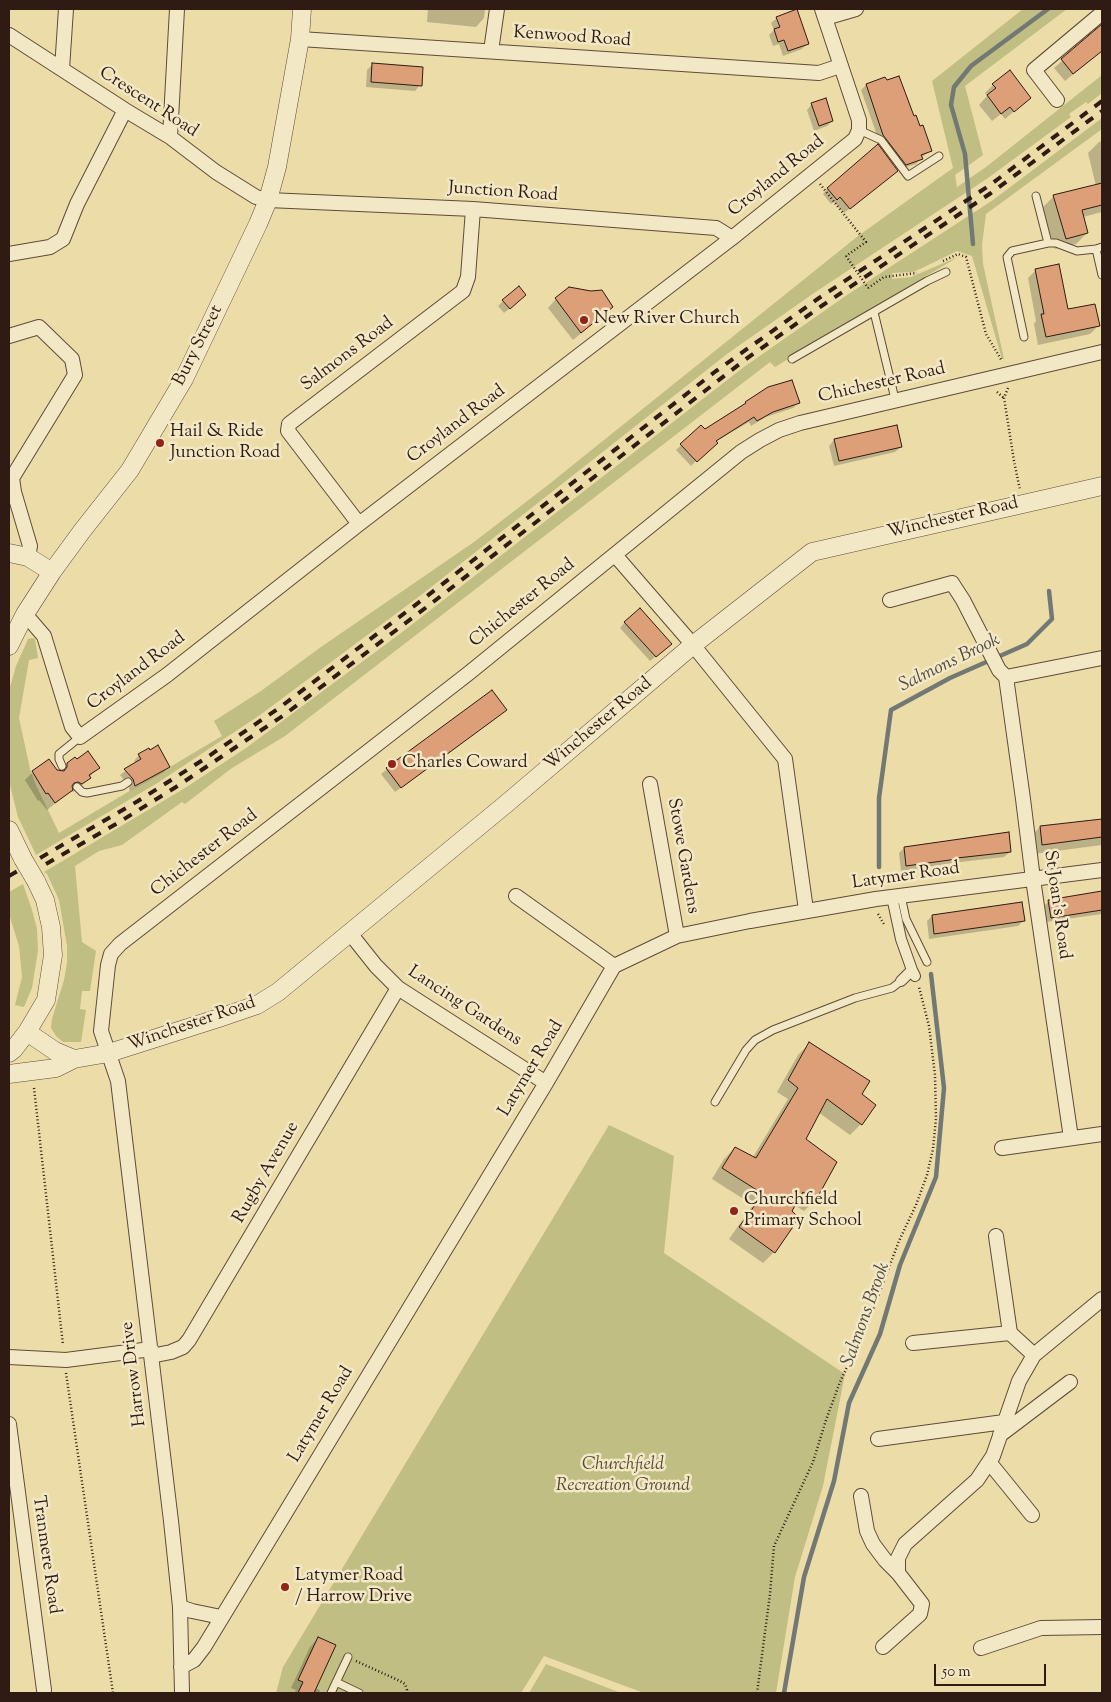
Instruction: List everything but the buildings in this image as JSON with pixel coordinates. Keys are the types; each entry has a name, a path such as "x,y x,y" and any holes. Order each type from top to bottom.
{"street":[{"path":"62,69 66,9"},
{"path":"170,137 177,9"},
{"name":"Bury Street","path":"9,646 25,614 52,572 130,470 184,379 251,240 268,200 284,128 300,39 302,9"},
{"path":"491,51 497,9"},
{"path":"856,9 823,13 859,120 859,130"},
{"path":"1057,100 1034,70 1102,13"},
{"name":"Crescent Road","path":"9,35 170,137 216,172 256,197 268,200"},
{"name":"Kenwood Road","path":"300,39 819,73 840,66"},
{"path":"9,254 50,247 63,239 77,204 125,110"},
{"name":"Croyland Road","path":"25,614 44,636 72,727 80,737 167,675 359,524 732,238 855,139 859,130"},
{"name":"Junction Road","path":"268,200 473,209 716,228 732,238"},
{"name":"Salmons Road","path":"359,524 288,432 289,424 463,291 468,277 473,209"},
{"path":"9,336 39,327 72,359 75,375 12,478 14,492 30,546 28,558"},
{"name":"Chichester Road","path":"109,1053 102,1037 101,1022 108,965 111,954 120,944 469,673 741,452 779,430 800,423 1102,352"},
{"name":"Winchester Road","path":"9,1074 56,1068 74,1059 109,1053 257,1005 278,992 295,980 350,932 506,804 693,645 812,552 1102,486"},
{"path":"9,553 28,558 52,572"},
{"path":"615,555 693,645 785,759 806,910"},
{"name":"St Joan's Road","path":"890,600 952,583 1002,674 1023,799 1071,1138"},
{"path":"1002,674 1102,658"},
{"name":"Stowe Gardens","path":"650,784 677,936"},
{"path":"9,830 45,900 49,915 53,955 46,1000 27,1032 11,1051 18,1062 30,1072"},
{"name":"Latymer Road","path":"181,1667 194,1660 221,1618 546,1083 614,966 677,936 806,910 1102,870"},
{"path":"516,896 614,966"},
{"path":"896,897 901,939 914,973 901,981"},
{"name":"Lancing Gardens","path":"350,932 376,966 398,988 546,1083"},
{"name":"Rugby Avenue","path":"9,1357 66,1360 151,1352 171,1352 183,1347 190,1340 398,988"},
{"path":"27,1032 55,1051 74,1059"},
{"name":"Harrow Drive","path":"109,1053 118,1081 171,1521 180,1607 182,1693"},
{"path":"1002,1148 1102,1134"},
{"path":"996,1236 1010,1333 1034,1355"},
{"path":"898,1573 898,1558 905,1544 977,1480 993,1456 1019,1381 1034,1355 1102,1299"},
{"path":"913,1343 1010,1333"},
{"path":"1000,1435 1070,1382"},
{"path":"878,1439 1004,1422"},
{"name":"Tranmere Road","path":"9,1424 44,1690"},
{"path":"989,1462 1032,1515"},
{"path":"861,1496 867,1531 873,1544 922,1604 920,1614 883,1647"},
{"path":"180,1607 221,1618"},
{"path":"981,1648 1040,1628 1102,1627"}],"lane":[{"path":"859,130 881,140 908,176 940,156"},
{"path":"1036,196 1048,243"},
{"path":"1024,337 1007,257 1012,252 1048,243 1056,243 1077,251 1099,248 1102,275"},
{"path":"792,359 927,281 946,272"},
{"path":"874,312 895,400"},
{"path":"62,766 59,759 60,754 80,737"},
{"path":"77,788 87,793 122,786 128,782"},
{"path":"896,897 927,962"},
{"path":"715,1102 746,1050 755,1040 773,1030 855,998 892,988 901,981"},
{"path":"330,1693 348,1657"},
{"path":"336,1682 359,1693"}],"path":[{"path":"811,173 866,242 846,256 868,288 884,277 912,274 925,269"},
{"path":"941,262 958,254 966,257 986,334 1002,360 1000,376"},
{"path":"996,390 1004,398 1023,504"},
{"path":"757,1693 770,1594 774,1546 813,1462 840,1382 869,1320 899,1241 916,1205 927,1175 933,1149 936,1111 935,1074 927,1018 914,973"},
{"path":"30,1072 66,1360 65,1369 113,1693"},
{"path":"348,1657 405,1684 406,1693"}],"green space":[{"path":"1023,9 1067,9 965,86 983,155 955,175 957,187 986,167 1102,75 1102,93 1088,104 1086,102 1069,114 1071,117 988,178 814,293 727,354 421,595 260,715 159,782 36,855 18,817 9,781 9,691 16,666 28,639 35,639 38,658 29,660 19,718 30,769 59,833 222,736 214,721 261,691 321,647 474,542 548,485 858,236 953,168 932,81"},
{"path":"1102,118 1102,129 986,214 982,245 983,264 1004,359 1002,359 972,256 957,251 913,272 892,273 892,279 911,277 958,257 775,367 770,362 285,736 232,768 185,804 182,802 122,845 99,851 75,866 82,942 96,951 90,991 82,991 80,1009 86,1010 81,1042 63,1042 56,1036 51,1028 52,1019 64,980 67,946 59,900 47,874 44,872 185,788 246,748 401,633 744,367 847,295 993,200"},
{"path":"23,884 37,929 38,951 32,988 24,1007 15,1005 22,977 19,946 9,914 9,892"},
{"name":"Churchfield Recreation Ground","path":"609,1125 674,1156 664,1253 845,1374 823,1486 795,1577 776,1693 644,1693 544,1656 521,1693 276,1693 283,1667"},
{"path":"546,1664 621,1693 529,1693"}],"waterway":[{"name":"Salmons Brook","path":"973,244 965,154 951,105 954,87 971,66 1048,9"},
{"name":"Salmons Brook","path":"879,867 879,798 891,710 950,678 1027,644 1052,619 1049,591"},
{"name":"Salmons Brook","path":"784,1693 804,1577 834,1481 849,1403 880,1334 900,1265 936,1177 944,1088 931,974"}],"railway":[{"path":"9,876 138,801 206,758 279,708 422,600 716,371 819,298 990,185 1102,101"},
{"path":"46,864 176,787 284,715 428,606 746,359 823,305 991,193 1102,111"}],"place":[{"name":"New River Church","path":"584,320"},
{"name":"Hail & Ride Junction Road","path":"160,443"},
{"name":"Charles Coward","path":"392,764"},
{"name":"Churchfield Primary School","path":"734,1211"},
{"name":"Latymer Road / Harrow Drive","path":"285,1587"}]}
